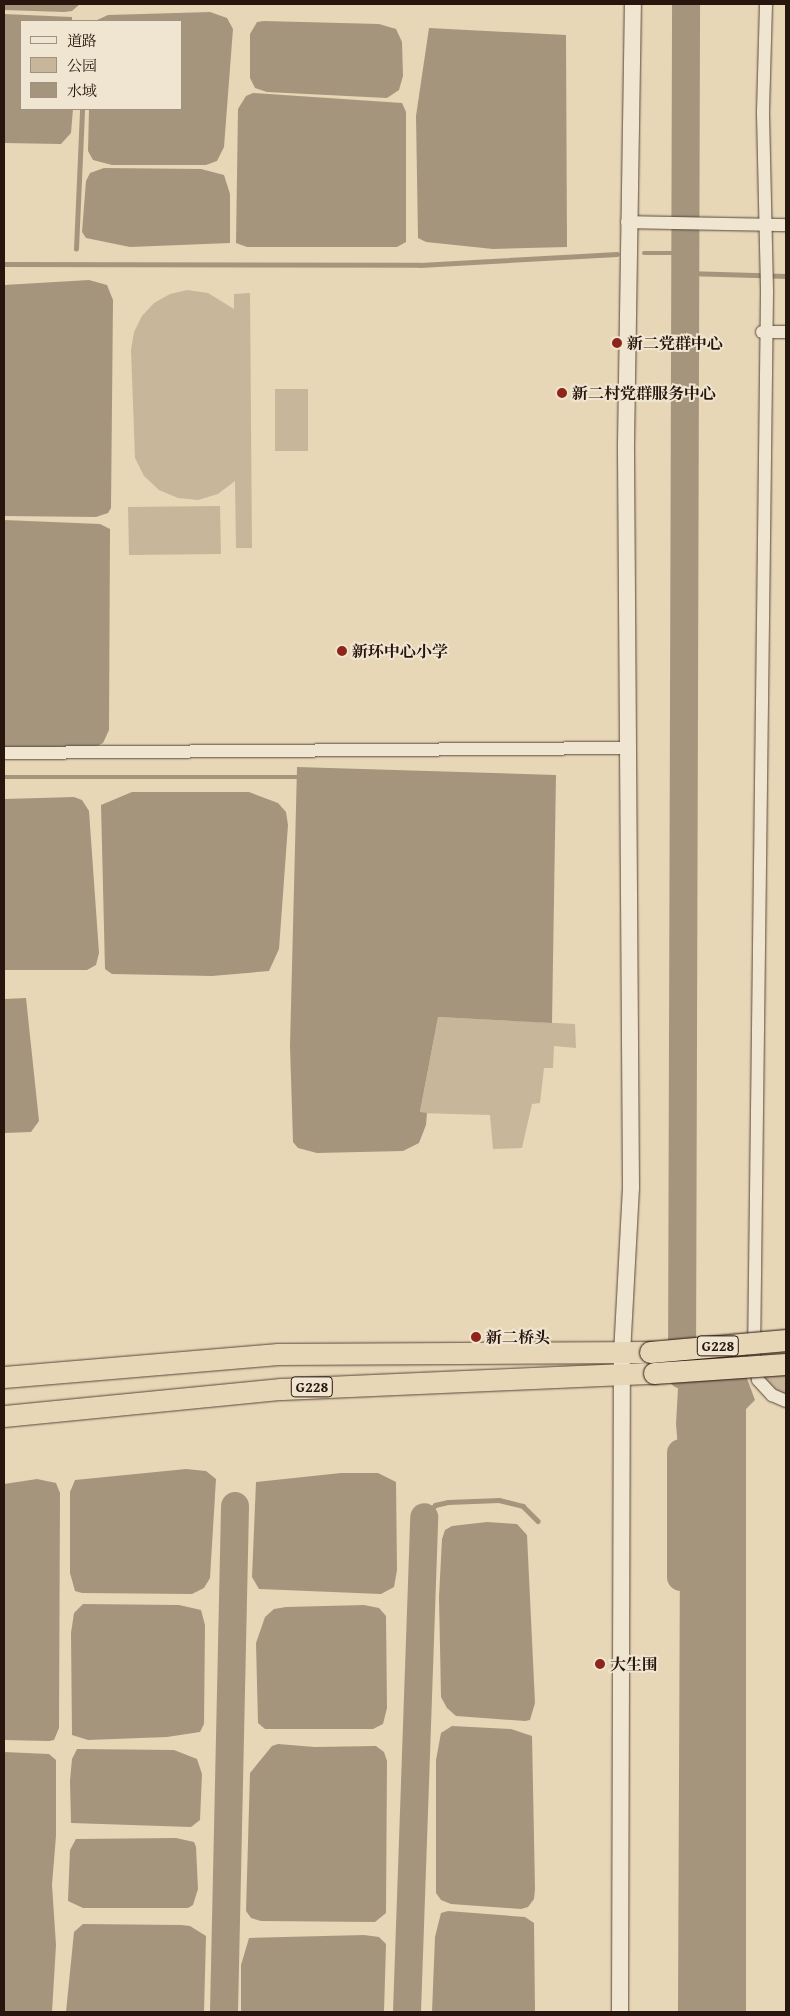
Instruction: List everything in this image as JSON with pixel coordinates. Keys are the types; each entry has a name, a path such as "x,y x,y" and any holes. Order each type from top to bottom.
{"highway":[{"name":"G228","path":"4,1416 281,1389 622,1365 650,1352 786,1340"},
{"name":"G228","path":"4,1377 278,1354 622,1365 654,1373 786,1364"}],"street":[{"path":"620,2012 622,1365 631,1187 626,444 633,4"},
{"path":"766,4 763,114 767,293 754,1357 758,1380 772,1394 786,1401"},
{"path":"627,222 786,225"},
{"path":"762,332 786,332"},
{"path":"4,753 628,748"}],"green space":[{"path":"187,290 208,293 234,309 234,294 250,293 252,548 236,548 235,481 218,494 198,500 178,498 159,490 144,476 135,458 131,350 134,332 142,316 154,303 170,294"},
{"path":"275,389 308,389 308,451 275,451"},
{"path":"220,506 221,554 129,555 128,507"},
{"path":"438,1017 575,1024 576,1048 554,1046 553,1068 544,1068 540,1103 532,1104 522,1148 493,1149 490,1115 420,1113"},
{"path":"762,1373 786,1374 786,1395 768,1386"}],"water":[{"path":"4,4 80,4 72,11 64,12 4,10"},
{"path":"210,12 227,18 233,29 224,147 217,161 206,165 112,165 93,160 88,151 89,110 182,110 182,20 97,20 108,15"},
{"path":"4,14 72,17 72,20 20,20 20,110 73,110 71,133 61,144 4,143"},
{"path":"257,22 379,24 396,29 402,42 403,76 399,90 387,98 267,92 255,88 250,78 250,34"},
{"path":"429,28 566,35 567,247 493,249 426,242 418,238 416,116"},
{"path":"253,93 402,103 406,112 406,242 397,247 247,247 236,243 238,109 246,96"},
{"path":"104,168 201,169 224,175 230,194 230,243 130,247 86,238 82,232 86,181 90,173"},
{"path":"89,280 107,285 113,300 111,508 108,513 96,517 4,516 4,285"},
{"path":"4,520 100,524 110,529 109,730 103,743 97,746 4,748"},
{"path":"297,767 556,775 552,1023 438,1017 420,1112 427,1113 426,1125 419,1143 403,1151 317,1153 298,1148 293,1142 290,1046"},
{"path":"132,792 249,792 278,803 286,812 288,825 279,949 269,971 212,976 112,974 105,969 101,805"},
{"path":"74,797 82,800 89,811 99,953 96,965 87,970 4,970 4,799"},
{"path":"26,998 39,1121 31,1132 4,1133 4,999"},
{"path":"742,1365 755,1400 746,1409 746,2012 678,2012 680,1543 685,1534 676,1424 679,1370"},
{"path":"186,1469 206,1471 216,1479 210,1578 204,1588 192,1594 82,1593 75,1591 70,1573 70,1492 75,1480"},
{"path":"341,1473 378,1473 396,1482 397,1570 394,1587 381,1594 259,1589 252,1577 256,1482"},
{"path":"37,1479 56,1483 60,1493 59,1728 54,1740 4,1740 4,1484"},
{"path":"487,1522 517,1524 527,1535 535,1703 530,1720 456,1716 447,1708 441,1697 439,1597 442,1539 445,1530 452,1526"},
{"path":"83,1604 179,1605 201,1610 205,1625 204,1724 200,1732 167,1737 88,1740 72,1735 71,1633 74,1613"},
{"path":"364,1605 379,1608 386,1616 387,1708 383,1724 373,1729 265,1729 258,1723 256,1643 265,1617 274,1609 286,1607"},
{"path":"452,1726 511,1729 532,1736 535,1889 534,1899 528,1907 521,1909 451,1904 441,1900 436,1893 436,1760 441,1733"},
{"path":"278,1744 315,1747 376,1746 384,1752 387,1761 386,1913 375,1922 261,1921 251,1918 246,1911 250,1773 272,1746"},
{"path":"77,1749 174,1750 197,1759 202,1774 200,1820 191,1827 71,1823 70,1781 72,1759"},
{"path":"4,1752 49,1754 56,1760 56,1836 52,1885 56,1945 52,2012 4,2012"},
{"path":"176,1838 194,1842 196,1847 198,1889 193,1905 188,1908 83,1908 68,1901 70,1850 76,1839"},
{"path":"448,1911 525,1917 534,1923 535,2012 432,2012 435,1937 441,1913"},
{"path":"83,1924 181,1925 190,1926 206,1936 204,2012 66,2012 74,1932"},
{"path":"364,1935 379,1937 386,1944 384,2012 241,2012 241,1965 249,1938"}],"waterway":[{"path":"682,1375 686,4"},
{"path":"76,249 82,110"},
{"path":"644,253 683,253"},
{"path":"4,264 420,265 617,254"},
{"path":"685,273 786,276"},
{"path":"4,777 299,777"},
{"path":"681,1453 681,1577"},
{"path":"424,1517 435,1505 448,1502 499,1500 523,1506 538,1521"},
{"path":"224,2012 235,1506"},
{"path":"407,2012 424,1517"}],"place":[{"name":"新二党群中心","path":"617,343"},
{"name":"新二村党群服务中心","path":"562,393"},
{"name":"新环中心小学","path":"342,651"},
{"name":"新二桥头","path":"476,1337"},
{"name":"大生围","path":"600,1664"}]}
